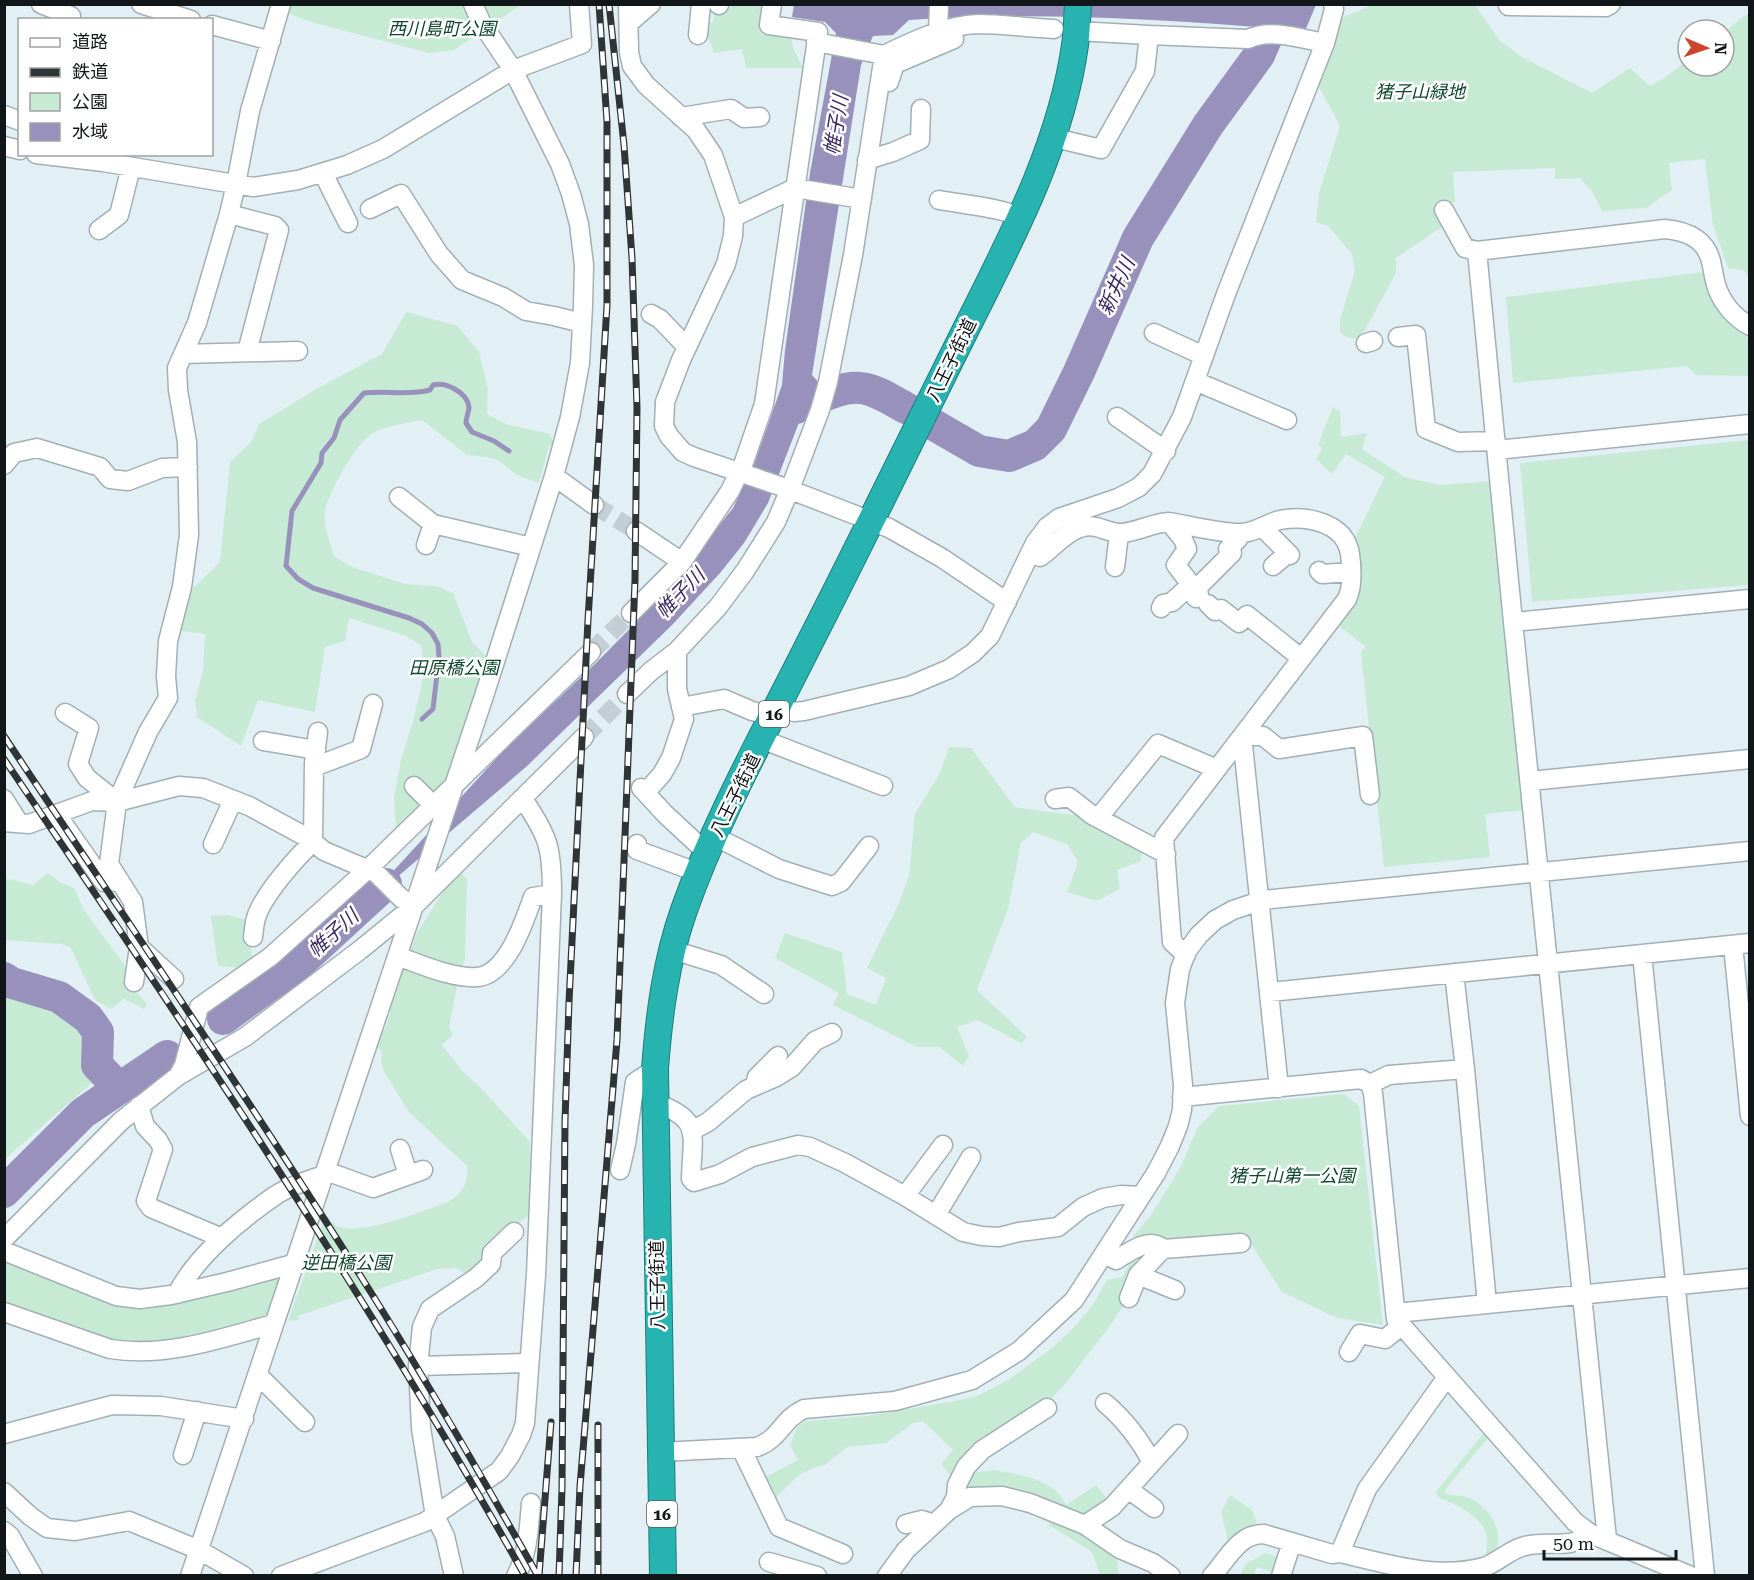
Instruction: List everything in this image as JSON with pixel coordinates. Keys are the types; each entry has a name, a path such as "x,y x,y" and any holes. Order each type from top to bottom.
{"highway":[{"name":"八王子街道","path":"663,1575 655,1069 659,1021 673,950 684,911 707,854 761,740 1022,217 1051,137 1068,79 1076,44 1068,24"}],"street":[{"path":"41,4 71,16"},
{"path":"141,4 185,18"},
{"path":"134,982 139,948 132,902 109,864 117,802 148,732 168,698 166,676 168,641 182,587 189,535 187,442 178,390 177,368 197,322 228,214 250,111 281,4"},
{"path":"190,1575 397,956 407,902 421,882 554,476 570,417 580,363 584,265 579,224 572,194 560,164 513,70 481,22 473,4"},
{"path":"53,156 131,167 161,163 253,187 298,180 323,173 383,149 513,70 582,44 579,4"},
{"path":"651,4 629,14 629,52 632,66 646,86 696,130 713,155 734,217 733,236 726,264 687,347 665,402 664,426 669,436 683,452 741,474 787,488 889,528 942,558 1007,602"},
{"path":"698,35 701,4"},
{"path":"631,613 682,562 741,474 764,404 799,189 801,144 820,42 818,32 769,25 772,4"},
{"path":"938,28 939,4"},
{"path":"1508,6 1602,5"},
{"path":"681,707 724,699 752,711 804,711 909,686 949,669 973,653 990,636 1035,543 1047,527 1059,518 1118,498 1139,487 1152,474 1182,417 1204,356 1232,296 1338,6"},
{"path":"820,42 882,54 938,28 976,24 1068,24 1149,35 1248,39 1256,35 1281,35 1325,43"},
{"path":"627,694 677,651 718,607 745,571 776,522 787,488 820,410 828,382 858,199 890,75 895,64 964,35 1068,24"},
{"path":"213,25 271,41"},
{"path":"1051,137 1101,149 1145,71 1149,35"},
{"path":"870,157 882,54"},
{"path":"681,117 731,110 744,118 760,117"},
{"path":"870,157 920,140 921,110"},
{"path":"99,230 119,215 131,167"},
{"path":"323,173 348,223"},
{"path":"734,217 799,189 858,199"},
{"path":"370,209 401,194 439,254 462,280 503,297 526,311 582,323"},
{"path":"939,200 993,211 1002,210 1022,217"},
{"path":"1444,210 1465,248 1477,251 1680,230 1694,236 1703,246 1710,258 1717,288 1725,303 1736,318 1749,326"},
{"path":"228,214 275,226 279,230 247,352"},
{"path":"1477,251 1582,1294 1599,1537"},
{"path":"651,314 660,319 687,347"},
{"path":"1154,333 1204,356"},
{"path":"1407,336 1426,429 1458,442 1496,445 1749,424"},
{"path":"183,354 298,351"},
{"path":"1195,381 1287,420"},
{"path":"1117,417 1166,451"},
{"path":"4,465 14,453 37,448 100,466 110,479 128,481 162,468 188,466"},
{"path":"554,476 594,505"},
{"path":"399,497 433,524 531,547"},
{"path":"1031,553 1040,556 1074,530 1085,526 1119,534 1169,522 1240,534 1279,521 1308,519 1326,524 1340,533 1347,544 1351,572 1351,590 1347,599 1301,658 1293,676 1242,736 1164,838 1172,942 1186,955"},
{"path":"1169,522 1183,539 1187,549 1176,565 1189,582 1198,587"},
{"path":"426,545 433,524"},
{"path":"1262,527 1289,555 1273,566"},
{"path":"636,531 682,562"},
{"path":"1115,567 1119,534"},
{"path":"1198,587 1232,553 1228,549 1240,534"},
{"path":"1319,571 1322,574 1351,572"},
{"path":"1161,608 1163,604 1172,602 1184,591 1192,593 1196,598 1199,596 1198,587"},
{"path":"1513,622 1749,599"},
{"path":"1208,604 1215,611 1221,609 1239,623 1247,615 1301,658"},
{"path":"677,651 677,689 684,719 671,758 662,774 643,790 664,814 707,854"},
{"path":"178,1076 184,1065 199,1007 270,957 372,871 434,806 452,792 591,652"},
{"path":"263,741 316,750 361,749 373,704"},
{"path":"65,713 89,728 78,764 87,778 117,802"},
{"path":"1242,736 1263,736 1280,749 1328,735 1363,736 1370,795"},
{"path":"1242,736 1279,1088"},
{"path":"4,1239 121,1121 139,1106 178,1076 245,1037 360,950 407,902 523,799 584,737"},
{"path":"761,740 883,786"},
{"path":"1100,817 1158,744 1217,769"},
{"path":"253,937 256,918 266,901 280,879 313,842 316,750"},
{"path":"1530,781 1749,759"},
{"path":"4,799 11,823 29,824 92,801 117,802 179,786 203,788 249,806 313,842 324,851 372,871 407,902"},
{"path":"414,786 434,806"},
{"path":"1055,799 1069,797 1092,815 1100,817 1166,854"},
{"path":"281,1575 425,1522 435,1516 499,1471 510,1456 525,1423 552,894 550,848 542,826 523,799"},
{"path":"213,844 233,800"},
{"path":"62,822 104,882 120,881"},
{"path":"637,844 637,850 707,854 779,869 832,886 841,882 868,846"},
{"path":"661,1452 758,1446 775,1437 792,1415 804,1409 895,1401 972,1380 1018,1351 1074,1300 1141,1196 1170,1146 1178,1126 1182,1097 1175,1003 1178,977 1186,955 1199,934 1215,920 1233,910 1260,900 1749,851"},
{"path":"397,956 458,976 479,977 496,970 505,959 533,897 552,894"},
{"path":"1270,992 1741,944 1749,1116"},
{"path":"139,948 174,979"},
{"path":"673,950 721,965 764,994"},
{"path":"1642,954 1704,1575"},
{"path":"1454,973 1487,1304"},
{"path":"693,1130 708,1122 746,1090 792,1067 816,1041 832,1033"},
{"path":"754,1087 758,1077 778,1056"},
{"path":"620,1170 635,1082 655,1069"},
{"path":"1370,1084 1389,1075 1465,1069"},
{"path":"1182,1097 1361,1079 1370,1084 1373,1093 1395,1325 1447,1377 1575,1522 1599,1537 1691,1575"},
{"path":"655,1103 676,1110 690,1122 693,1130 691,1179 693,1182 720,1174 752,1157 798,1145 810,1147 845,1163 905,1196 963,1232 999,1237 1058,1227 1083,1207 1103,1198 1121,1195 1141,1196"},
{"path":"139,1106 145,1125 163,1149 146,1201 151,1208 222,1238"},
{"path":"905,1196 943,1144"},
{"path":"177,1294 182,1283 222,1238 278,1194 325,1173 373,1188 416,1173 400,1149"},
{"path":"936,1215 971,1156"},
{"path":"454,1575 445,1536 435,1516 421,1428 418,1366 422,1327 430,1309 476,1278 491,1264 492,1252 514,1232"},
{"path":"1129,1298 1138,1275 1163,1249 1240,1244"},
{"path":"1104,1254 1116,1260 1144,1245 1159,1245 1163,1249"},
{"path":"4,1251 116,1296 140,1299 177,1294 293,1263"},
{"path":"1138,1275 1175,1290"},
{"path":"1349,1352 1360,1334 1385,1339 1395,1325 1487,1304 1749,1278"},
{"path":"4,1312 110,1349 126,1352 198,1345 273,1324"},
{"path":"418,1366 529,1363"},
{"path":"258,1375 305,1422"},
{"path":"1340,1553 1367,1489 1447,1377"},
{"path":"1105,1403 1125,1420 1142,1443 1152,1463"},
{"path":"4,1434 112,1405 161,1406 244,1419"},
{"path":"949,1510 966,1467 982,1450 1047,1408"},
{"path":"183,1455 197,1411"},
{"path":"1085,1525 1112,1507 1178,1434"},
{"path":"741,1448 780,1527 843,1554"},
{"path":"1128,1489 1154,1508"},
{"path":"4,1492 47,1528 75,1531 129,1521 199,1550 244,1575"},
{"path":"887,1575 906,1550 949,1510 970,1497 1002,1496 1030,1503 1085,1525 1120,1549 1153,1563 1172,1575"},
{"path":"516,1575 522,1565 531,1503"},
{"path":"906,1524 922,1520 934,1524"},
{"path":"4,1531 10,1536 33,1575"},
{"path":"1212,1575 1240,1542 1256,1534 1264,1534 1332,1554 1340,1553 1411,1570 1442,1573 1487,1571 1520,1547 1534,1543 1572,1543 1599,1537"},
{"path":"1281,1575 1292,1542"},
{"path":"770,1562 810,1574 819,1545"},
{"path":"1636,1553 1661,1575"}],"green space":[{"name":"西川島町公園","path":"284,4 521,5 454,50 429,53 311,22 283,11"},
{"path":"731,5 765,5 790,31 793,48 803,68 746,68 742,49 714,53 705,28 714,20 714,8"},
{"name":"猪子山緑地","path":"1372,5 1475,5 1500,41 1522,57 1592,93 1630,68 1650,86 1676,69 1676,78 1736,78 1736,22 1749,13 1749,277 1743,270 1728,268 1713,225 1705,159 1669,163 1672,190 1646,208 1602,211 1592,192 1580,178 1555,179 1555,168 1453,172 1455,202 1436,204 1442,227 1396,258 1396,273 1365,330 1357,338 1348,338 1340,332 1340,320 1355,270 1352,254 1328,226 1316,222 1319,193 1340,126 1318,85 1341,20"},
{"path":"1703,272 1710,294 1719,310 1749,339 1749,376 1696,375 1687,366 1513,383 1506,297"},
{"name":"田原橋公園","path":"406,312 458,326 479,352 488,388 487,414 506,424 550,434 554,444 549,446 539,483 517,475 498,460 467,455 422,420 397,425 379,430 366,438 344,468 327,503 325,522 334,556 352,567 405,584 436,586 453,593 472,642 489,659 448,782 396,829 394,797 401,760 425,670 421,645 404,635 349,618 345,641 325,647 315,712 258,700 241,746 197,717 195,701 203,670 205,634 181,631 193,588 220,562 230,462 252,441 259,424 318,388 382,354"},
{"path":"1333,407 1340,411 1341,437 1367,433 1362,449 1405,477 1439,485 1494,481 1524,810 1485,814 1490,857 1384,867 1361,653 1365,646 1335,623 1358,584 1360,565 1354,540 1385,477 1346,454 1332,474 1316,459 1322,448 1318,444"},
{"path":"1749,440 1749,585 1532,602 1520,463"},
{"path":"949,747 971,748 1015,807 1073,815 1097,810 1114,812 1142,835 1141,861 1117,870 1120,889 1097,901 1067,892 1078,862 1067,844 1033,832 1021,843 1008,909 977,990 1027,1037 1021,1043 978,1020 957,1027 969,1056 963,1066 939,1047 917,1047 833,1005 839,993 775,958 785,933 842,952 847,994 876,1005 886,978 867,968 898,905 909,876 915,814 940,773"},
{"name":"逆田橋公園","path":"459,871 467,879 465,960 460,971 449,1027 453,1035 442,1045 464,1073 480,1087 530,1142 529,1215 491,1246 473,1269 464,1273 456,1268 437,1269 298,1316 299,1320 288,1321 326,1214 335,1225 345,1228 374,1226 448,1202 461,1191 466,1183 467,1166 409,1112 385,1073 381,1062 382,1052 374,1045 386,1027 390,1014 390,999 418,931"},
{"path":"48,873 74,888 84,910 126,967 132,987 147,1004 144,1009 124,999 111,1009 95,1000 71,948 62,944 5,940 4,878 33,885"},
{"path":"229,915 252,922 249,936 243,936 243,940 251,940 252,964 239,968 218,966 211,916"},
{"path":"30,980 66,996 89,1014 105,1035 108,1054 102,1074 5,1159 5,982 23,992"},
{"name":"猪子山第一公園","path":"1344,1094 1359,1106 1383,1325 1337,1318 1282,1292 1244,1233 1170,1240 1154,1233 1137,1239 1133,1236 1151,1215 1180,1168 1198,1127 1219,1106"},
{"name":"逆田橋公園","path":"5,1253 121,1300 288,1269 268,1324 133,1349 5,1309"},
{"path":"1131,1261 1136,1261 1137,1266 1123,1306 1066,1383 1051,1399 956,1482 941,1464 953,1450 923,1421 913,1423 886,1443 847,1447 825,1465 799,1475 779,1494 774,1503 762,1479 798,1460 790,1446 797,1427 806,1421 867,1416 977,1396 1008,1380 1053,1347 1092,1306 1107,1280 1122,1277"},
{"path":"1486,1430 1491,1434 1445,1490 1446,1494 1463,1496 1476,1501 1496,1525 1497,1548 1490,1560 1484,1562 1487,1538 1481,1524 1468,1512 1438,1497 1436,1492"},
{"path":"994,1470 1025,1476 1045,1483 1060,1496 1066,1505 1096,1485 1108,1500 1092,1513 1116,1552 1119,1575 1100,1575 1092,1552 1049,1525 1052,1509 962,1497 971,1473"},
{"path":"1230,1495 1252,1510 1257,1523 1241,1530 1228,1541 1221,1512"},
{"path":"1265,1553 1278,1557 1274,1572 1257,1567 1254,1575 1239,1576 1246,1564"}],"water":[{"path":"794,5 1316,5 1305,31 1157,20 1008,16 909,20 893,35 873,36 861,65 812,375 820,384 813,412 803,412 768,503 744,543 673,624 526,767 355,913 505,749 596,663 667,591 733,508 755,462 782,385 810,173 836,33 825,22 792,17"}],"waterway":[{"name":"新井川","path":"934,425 979,451 1009,456 1035,445 1051,429 1079,372 1138,238 1208,125 1259,55 1266,39"},
{"path":"422,719 433,709 439,657 438,644 432,633 422,624 409,618 313,588 298,579 286,566 292,511 321,463 322,453 334,438 340,420 364,393 413,393 430,390 433,385 438,384 450,387 460,393 467,402 469,407 466,423 472,432 494,441 509,451"},
{"name":"新井川","path":"796,408 844,389 860,388 879,393 908,409"},
{"name":"帷子川","path":"223,1019 300,963 386,884"},
{"path":"4,978 12,983 59,997 88,1018 98,1032 97,1065 118,1087"},
{"name":"帷子川","path":"4,1192 83,1113 167,1056"}],"tunnel":[{"path":"594,505 636,531"},
{"path":"591,652 631,613"},
{"path":"584,737 627,694"}],"railway":[{"path":"559,1576 562,1488 565,1121 569,1002 588,620 607,305 607,122 599,4"},
{"path":"576,1576 580,1486 617,1040 635,580 637,408 632,258 624,145 609,4"},
{"path":"4,736 365,1283 453,1428 538,1576"},
{"path":"4,759 273,1162 402,1367 525,1576"},
{"path":"539,1576 551,1422"},
{"path":"598,1425 598,1576"}]}
